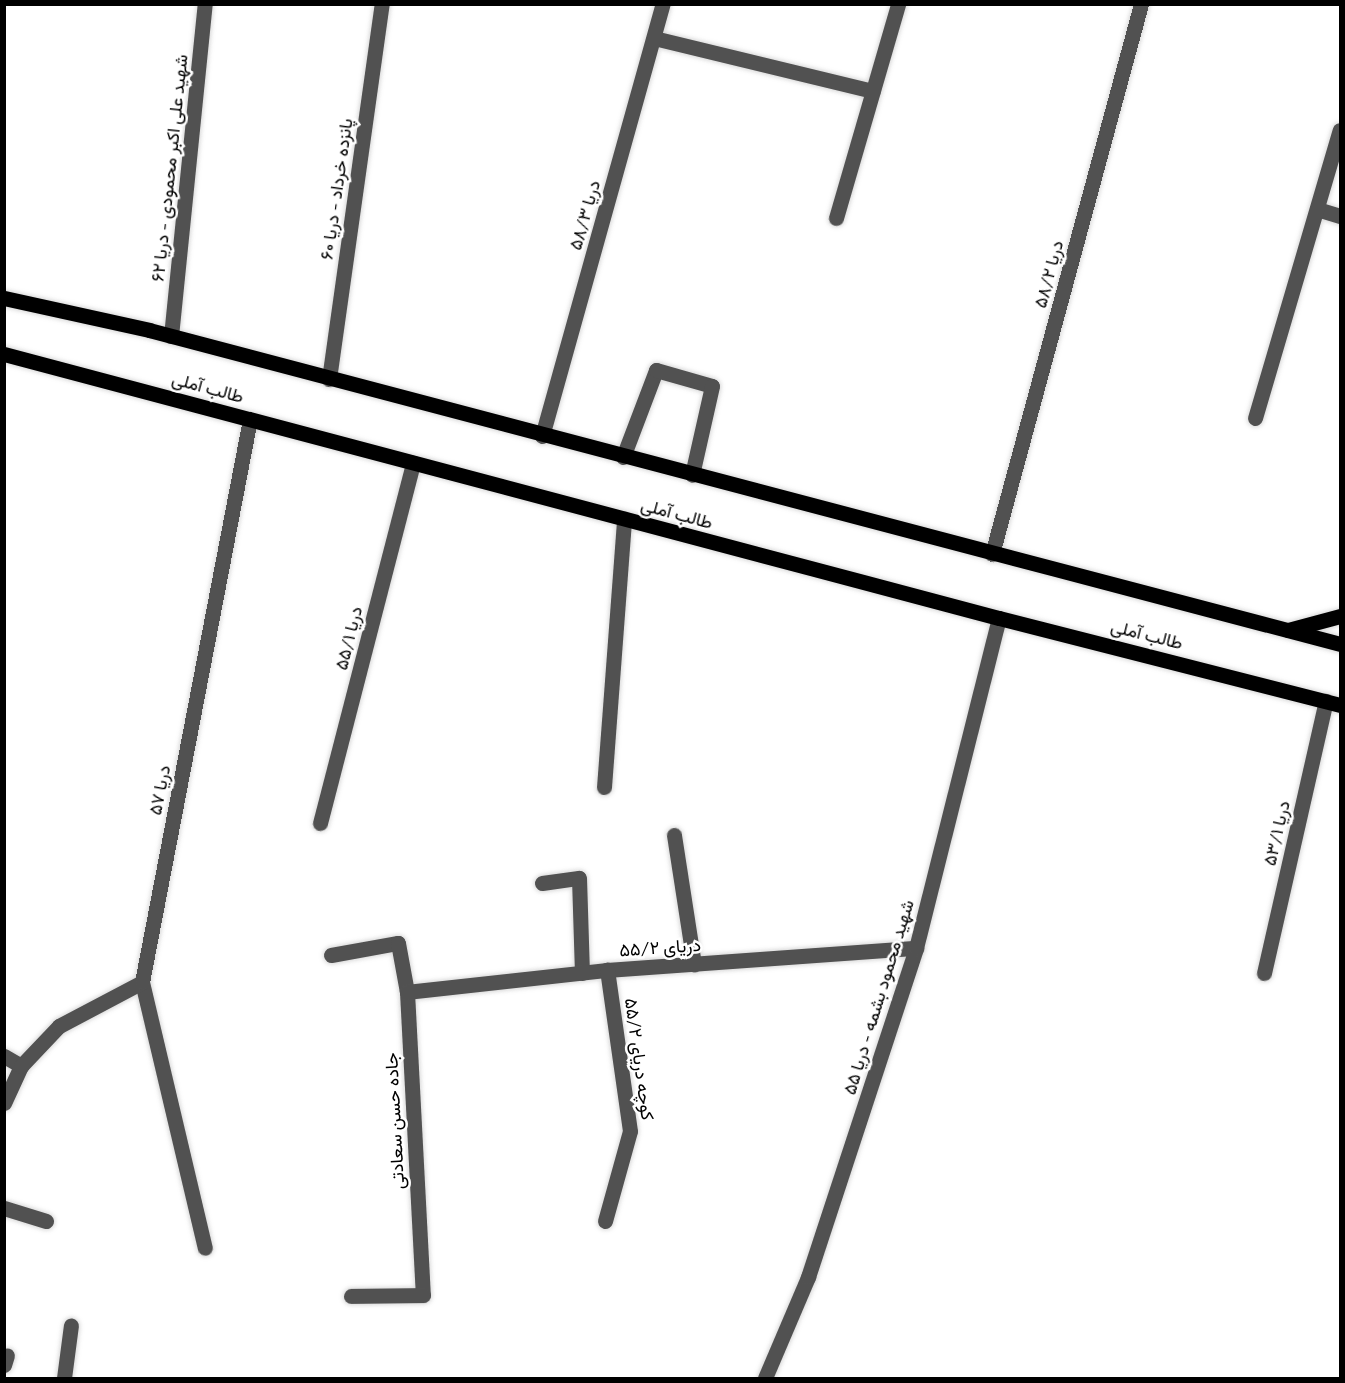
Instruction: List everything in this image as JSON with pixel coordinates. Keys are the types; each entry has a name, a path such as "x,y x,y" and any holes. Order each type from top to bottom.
{"main road":[{"path":"4,298 171,336 542,436 1341,644"},
{"name":"طالب آملی","path":"4,354 999,618 1333,703"},
{"path":"1287,630 1341,616"}],"street":[{"name":"شهید علی اکبر محمودی - دریا ۶۲","path":"171,336 205,4"},
{"name":"پانزده خرداد - دریا ۶۰","path":"329,379 382,4"},
{"name":"دریا ۵۸/۳","path":"542,436 663,4"},
{"path":"836,218 898,4"},
{"name":"دریا ۵۸/۲","path":"992,554 1141,4"},
{"path":"654,38 873,92"},
{"path":"1255,418 1341,130"},
{"path":"1317,209 1341,216"},
{"path":"623,457 656,370 712,386 692,475"},
{"name":"دریا ۵۷","path":"142,982 250,419"},
{"name":"دریا ۵۵/۱","path":"320,823 413,463"},
{"path":"604,787 624,519"},
{"name":"شهید محمود بشمه - دریا ۵۵","path":"765,1378 808,1277 916,948 999,618"},
{"name":"دریا ۵۳/۱","path":"1264,973 1333,703"},
{"path":"674,835 694,964"},
{"path":"542,883 579,878 582,973"},
{"name":"جاده حسن سعادتی","path":"331,955 398,943 407,992 423,1295 351,1296"},
{"name":"دریای ۵۵/۲","path":"407,992 608,970 916,948"},
{"name":"کوچه دریای ۵۵/۲","path":"604,1221 630,1131 608,970"},
{"path":"4,1103 21,1066 59,1026 142,982 205,1248"},
{"path":"4,1056 21,1066"},
{"path":"4,1208 46,1221"},
{"path":"64,1378 71,1325"}]}
